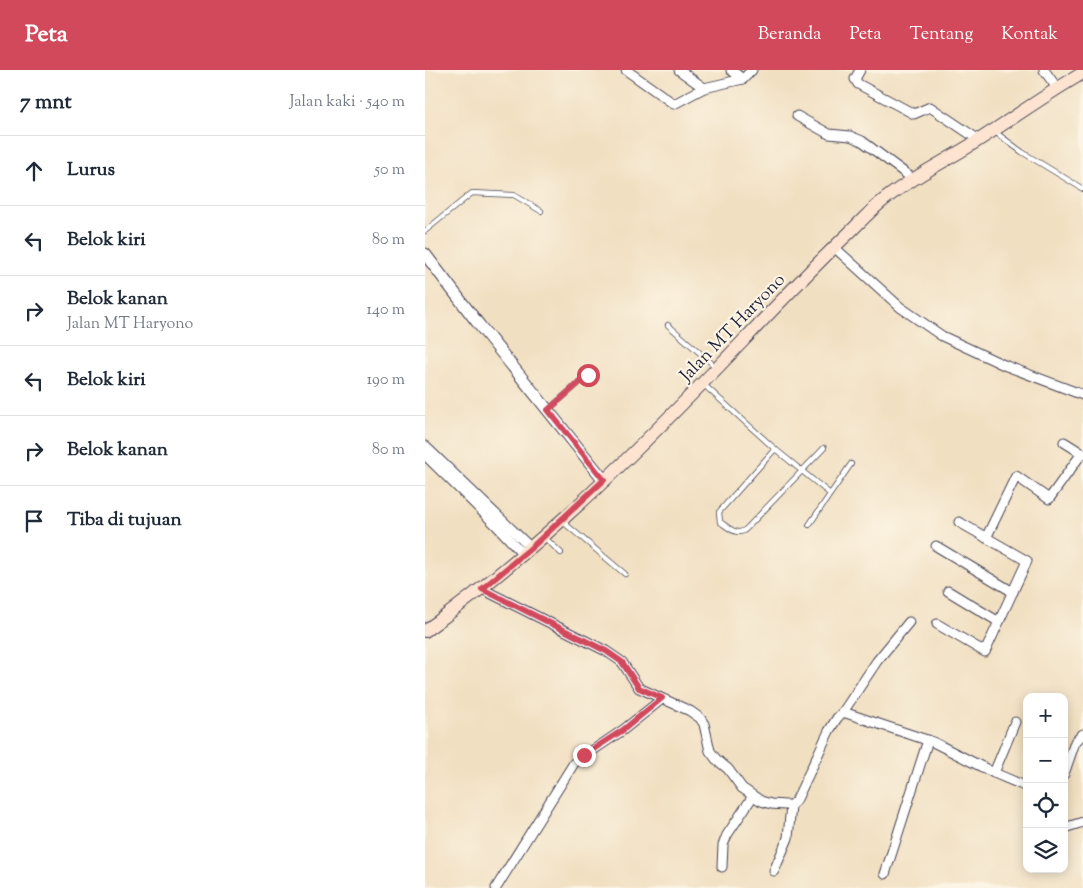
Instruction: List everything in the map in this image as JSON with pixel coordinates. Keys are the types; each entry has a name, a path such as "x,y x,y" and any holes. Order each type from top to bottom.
{"main road":[{"name":"Jalan MT Haryono","path":"425,631 482,589 544,537 702,383 779,302 875,208 913,179 994,131 1057,88 1083,73"}],"street":[{"path":"627,70 674,104 704,88 743,79 752,70"},
{"path":"679,70 704,88"},
{"path":"731,70 743,79"},
{"path":"860,70 855,79 858,84 914,114 929,107 979,140"},
{"path":"1044,70 1057,88"},
{"path":"797,116 829,134 850,136 862,141 913,179"},
{"path":"834,247 900,307 943,336 1004,366 1083,395"},
{"path":"425,254 480,326 604,480"},
{"path":"986,538 1016,476 1049,499 1082,453 1064,442"},
{"path":"425,446 527,552"},
{"path":"425,455 495,524 527,552"},
{"path":"937,624 985,652 1027,561 959,522"},
{"path":"936,546 1013,592"},
{"path":"482,589 606,651 622,662 639,688 690,711 701,718 710,751 728,769 742,788 753,796 780,806 791,804 799,797 829,731 877,661 909,622"},
{"path":"948,591 999,622"},
{"path":"496,888 574,763 623,730 662,698"},
{"path":"843,712 927,740 1023,785"},
{"path":"994,773 1015,722"},
{"path":"1068,762 1075,742 1083,734"},
{"path":"885,874 927,740"},
{"path":"722,867 723,845 727,834 753,796"},
{"path":"774,871 788,838 791,804"},
{"path":"1068,827 1083,822"}],"lane":[{"path":"994,131 1022,152 1083,189"},
{"path":"425,231 472,193 514,195 541,211"},
{"path":"668,325 717,367"},
{"path":"548,410 588,375"},
{"path":"702,383 775,449 829,493"},
{"path":"775,449 719,512 720,522 736,533 743,532 824,448"},
{"path":"809,525 829,493 851,464"},
{"path":"562,520 625,574"},
{"path":"544,537 561,553"}],"route":[{"path":"584,755 623,730 662,698 639,688 622,662 606,651 482,589 531,548 604,480 548,410 588,375"}]}
